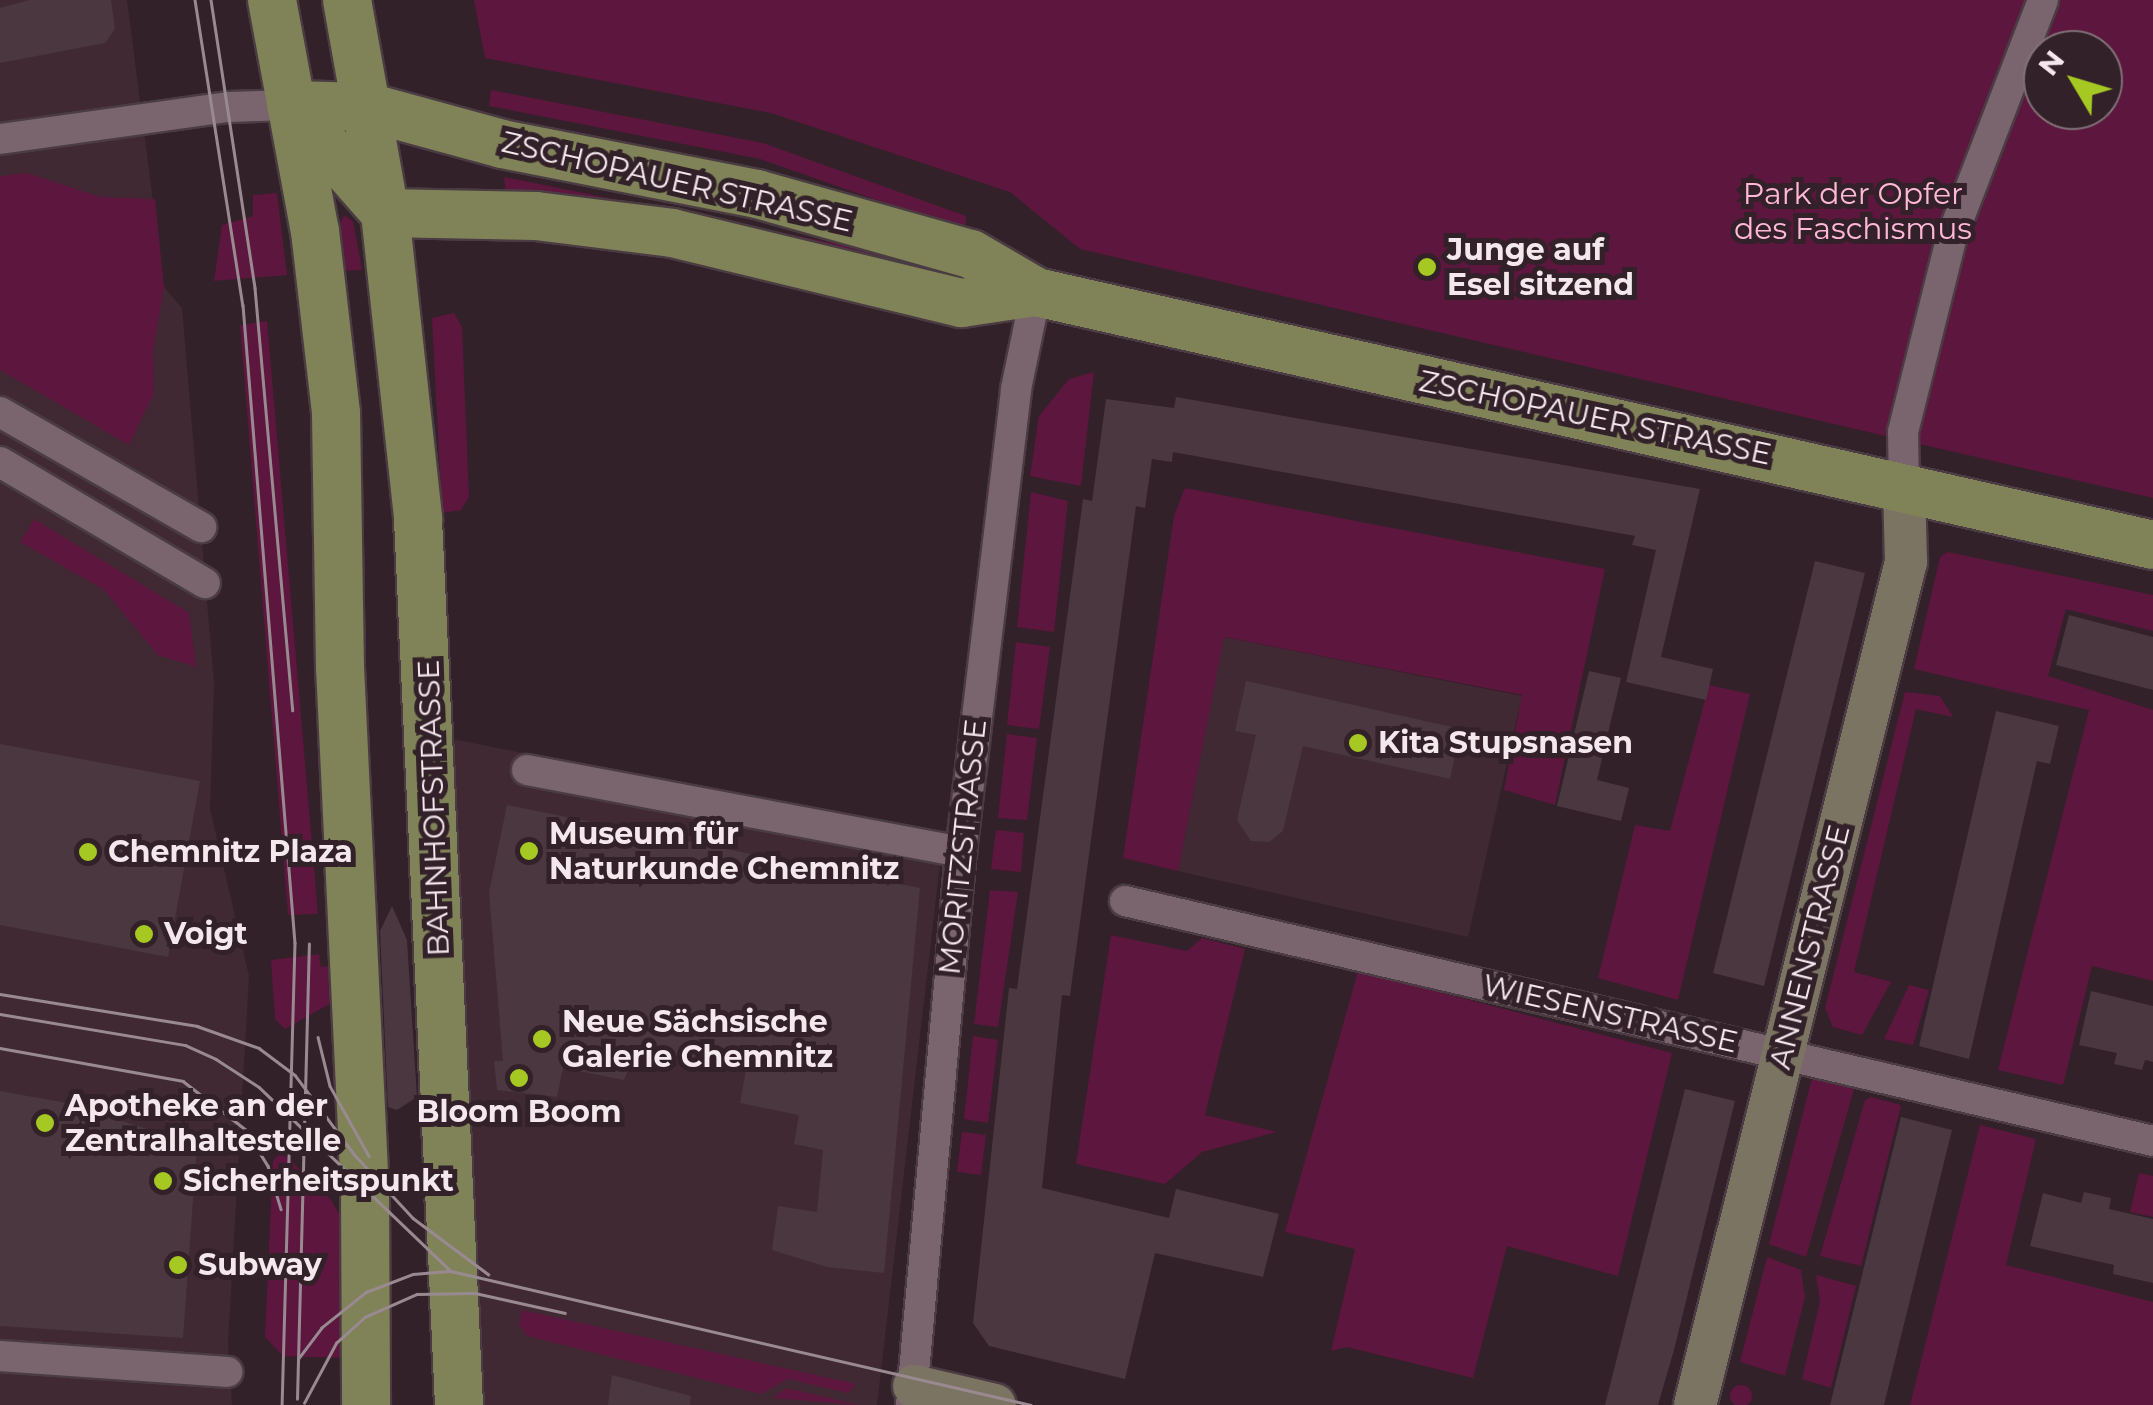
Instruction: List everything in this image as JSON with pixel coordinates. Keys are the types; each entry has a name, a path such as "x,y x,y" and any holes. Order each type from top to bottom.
{"main road":[{"path":"272,0 282,107 315,231 336,413 363,1395"},
{"name":"BAHNHOFSTRASSE","path":"347,0 385,213 430,682 459,1405"},
{"path":"282,107 336,158 385,213"},
{"name":"ZSCHOPAUER STRASSE","path":"282,107 367,108 860,222 971,254 1036,292 2153,545"},
{"path":"315,231 336,158 367,108"},
{"name":"ZSCHOPAUER STRASSE","path":"385,213 536,216 672,233 962,304 1036,292"}],"street":[{"path":"1904,487 1903,432 1952,236 2043,0"},
{"path":"0,138 228,107 282,107"},
{"name":"MORITZSTRASSE","path":"912,1395 961,852 1016,389 1036,292"},
{"path":"0,412 202,527"},
{"path":"0,462 205,583"},
{"name":"ANNENSTRASSE","path":"1695,1405 1906,562 1904,487"},
{"path":"527,770 961,852"},
{"name":"WIESENSTRASSE","path":"1125,901 2153,1140"},
{"path":"0,1356 227,1372"},
{"path":"912,1395 995,1405"}],"shaded area":[{"path":"0,0 127,0 164,287 182,308 214,684 210,809 249,976 228,1343 232,1405 0,1405"},
{"name":"Kita Stupsnasen","path":"1223,637 1522,696 1468,937 1178,871"},
{"path":"453,739 943,838 877,1405 479,1405"}],"green space":[{"name":"Park der Opfer des Faschismus","path":"474,0 2153,0 2153,498 1080,249 1010,192 771,113 485,58"},
{"path":"491,90 763,143 966,216 965,231 760,159 489,106"},
{"path":"27,173 101,197 155,199 164,287 153,350 154,393 129,445 0,370 0,176"},
{"path":"504,177 952,267 950,285 506,195"},
{"path":"277,193 287,275 214,281 222,225 253,216 253,195"},
{"path":"344,215 353,221 362,270 339,271 337,230"},
{"path":"454,313 462,327 469,497 461,510 442,513 432,318"},
{"path":"267,321 318,914 288,915 240,325"},
{"path":"1094,372 1081,486 1030,476 1039,416 1069,379"},
{"path":"1185,488 1605,569 1555,805 1504,790 1522,695 1224,637 1178,871 1123,858 1174,516"},
{"path":"1031,492 1068,501 1054,632 1017,627"},
{"path":"34,519 189,613 196,667 158,655 103,589 20,542"},
{"path":"1948,552 2153,595 2153,631 2066,609 2048,676 2153,710 2153,981 2092,966 2063,1085 1998,1070 2089,710 1914,669 1940,557"},
{"path":"1016,642 1050,647 1039,729 1007,725"},
{"path":"1709,685 1750,694 1678,1000 1598,978 1635,825 1670,831"},
{"path":"1905,692 1940,696 1953,717 1916,709 1854,972 1891,982 1862,1035 1833,1027 1825,1008"},
{"path":"1007,734 1037,738 1027,820 998,818"},
{"path":"996,830 1024,833 1021,872 991,869"},
{"path":"990,890 1018,892 998,1027 974,1024"},
{"path":"1111,935 1187,951 1202,938 1245,949 1205,1115 1277,1132 1202,1152 1165,1184 1076,1164"},
{"path":"319,954 321,967 337,965 333,1002 285,1029 275,1019 271,960"},
{"path":"1358,971 1672,1053 1618,1276 1507,1246 1473,1378 1347,1347 1331,1351 1355,1249 1285,1232"},
{"path":"1909,985 1929,990 1913,1045 1884,1039"},
{"path":"973,1036 998,1040 988,1123 964,1119"},
{"path":"1812,1078 1854,1089 1806,1257 1769,1244"},
{"path":"1871,1097 1901,1105 1861,1266 1820,1256 1865,1100"},
{"path":"1980,1125 2036,1139 2006,1265 2153,1302 2153,1405 1910,1405"},
{"path":"962,1132 986,1135 981,1175 957,1172"},
{"path":"281,1151 331,1200 348,1229 346,1358 283,1356 265,1337 273,1161"},
{"path":"2139,1173 2153,1176 2153,1217 2130,1212"},
{"path":"1767,1257 1801,1270 1805,1297 1785,1376 1740,1362"},
{"path":"1816,1275 1856,1286 1831,1388 1802,1379 1820,1301"},
{"path":"522,1310 856,1384 848,1393 788,1379 761,1394 527,1336 519,1325"},
{"path":"1737,1385 1745,1385 1752,1396 1745,1407 1737,1407 1730,1400 1730,1392"},
{"path":"787,1388 859,1405 772,1398"}],"building":[{"path":"29,0 111,0 115,29 105,43 0,63 0,8"},
{"path":"1176,397 1700,489 1661,657 1713,669 1706,700 1626,682 1656,550 1632,545 1635,536 1173,452 1172,462 1152,459 1145,508 1136,506 1070,996 1062,995 1042,1188 1169,1218 1176,1189 1279,1214 1263,1277 1155,1253 1125,1379 989,1346 973,1323 1009,988 1017,989 1083,499 1092,501 1106,399 1174,408"},
{"path":"1815,561 1865,573 1764,986 1713,973"},
{"path":"2069,615 2153,637 2153,690 2056,665"},
{"path":"1589,671 1621,678 1597,780 1629,788 1621,821 1557,806"},
{"path":"1246,681 1461,729 1450,779 1303,746 1283,831 1269,842 1251,841 1237,820 1256,735 1235,731"},
{"path":"1996,711 2059,726 2050,764 2037,761 1969,1059 1919,1046"},
{"name":"Chemnitz Plaza","path":"0,744 200,781 168,957 0,925"},
{"path":"507,805 920,888 884,1273 827,1267 772,1250 778,1206 817,1212 823,1150 794,1144 799,1115 740,1103 746,1070 637,1049 624,1080 563,1068 557,1097 497,1090 494,1061 503,1061 489,892"},
{"path":"392,906 407,940 417,1097 397,1110 388,1107 380,931"},
{"path":"2091,991 2153,1006 2153,1062 2145,1060 2142,1070 2114,1064 2117,1053 2079,1045"},
{"path":"1685,1089 1735,1101 1674,1350 1658,1405 1605,1405"},
{"path":"0,1091 100,1109 100,1114 197,1145 183,1338 0,1326"},
{"path":"1901,1117 1952,1130 1884,1405 1830,1405"},
{"path":"2084,1192 2111,1198 2109,1209 2153,1219 2153,1283 2113,1274 2114,1265 2030,1246 2043,1193 2081,1203"},
{"path":"612,1375 691,1396 690,1405 608,1405"}],"tram line":[{"path":"195,0 243,305 295,943 282,1405"},
{"path":"211,0 255,288 293,710"},
{"path":"297,1399 309,944"},
{"path":"0,994 197,1026 259,1048 295,1075 354,1154 413,1218 488,1274"},
{"path":"0,1014 185,1045 216,1059 259,1087 451,1271"},
{"path":"318,1037 330,1086 369,1156"},
{"path":"0,1048 183,1081 245,1129 268,1166 281,1209"},
{"path":"298,1359 321,1328 366,1292 413,1274 451,1271 1031,1405"},
{"path":"304,1403 336,1343 365,1317 417,1294 475,1293 565,1313"}],"place":[{"name":"Junge auf Esel sitzend","path":"1427,267"},
{"name":"Kita Stupsnasen","path":"1358,743"},
{"name":"Museum für Naturkunde Chemnitz","path":"529,851"},
{"name":"Chemnitz Plaza","path":"88,852"},
{"name":"Voigt","path":"144,934"},
{"name":"Neue Sächsische Galerie Chemnitz","path":"542,1039"},
{"name":"Bloom Boom","path":"519,1078"},
{"name":"Apotheke an der Zentralhaltestelle","path":"45,1123"},
{"name":"Sicherheitspunkt","path":"163,1181"},
{"name":"Subway","path":"178,1265"}]}
